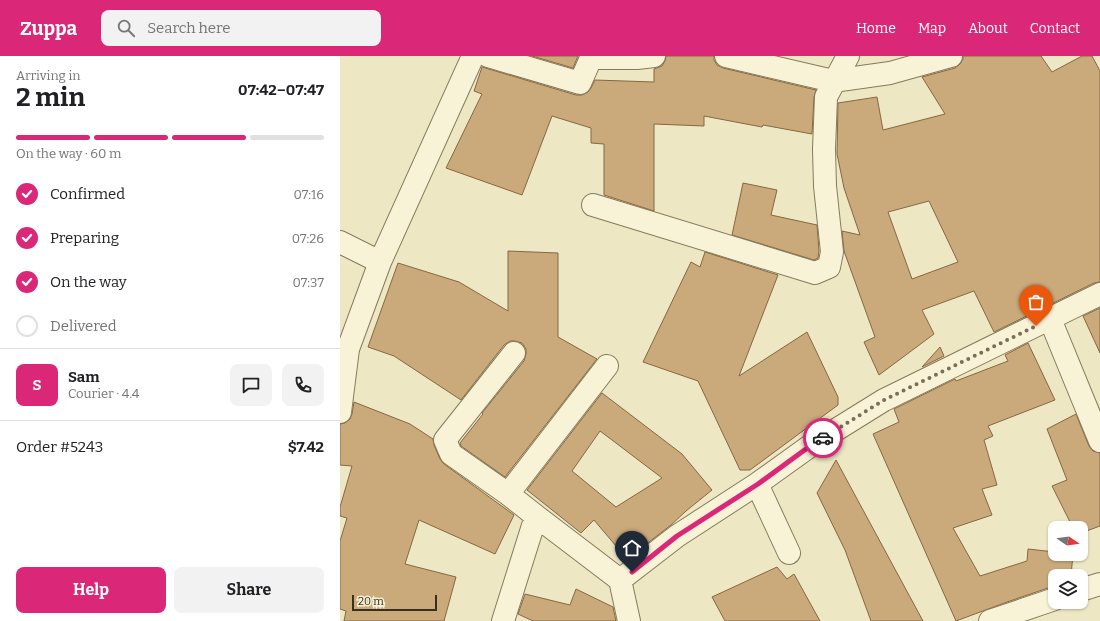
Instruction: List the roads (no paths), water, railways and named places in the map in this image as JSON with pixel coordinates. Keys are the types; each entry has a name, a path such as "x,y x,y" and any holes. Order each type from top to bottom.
{"street":[{"path":"340,412 348,349 380,262 473,56"},
{"path":"488,56 580,83 591,57 637,58 654,56"},
{"path":"726,56 833,81 890,73 951,56"},
{"path":"593,205 814,273 829,267 832,252 825,186 824,142 826,97 848,56"},
{"path":"340,242 380,262"},
{"path":"620,580 677,536 758,484 810,446 884,400 1100,294"},
{"path":"1050,319 1100,441"},
{"path":"514,353 445,440 451,454 508,494 620,580 629,621"},
{"path":"508,494 607,366"},
{"path":"758,484 789,553"},
{"path":"503,621 536,516"},
{"path":"1088,588 1100,584"},
{"path":"990,621 1048,601"}]}
